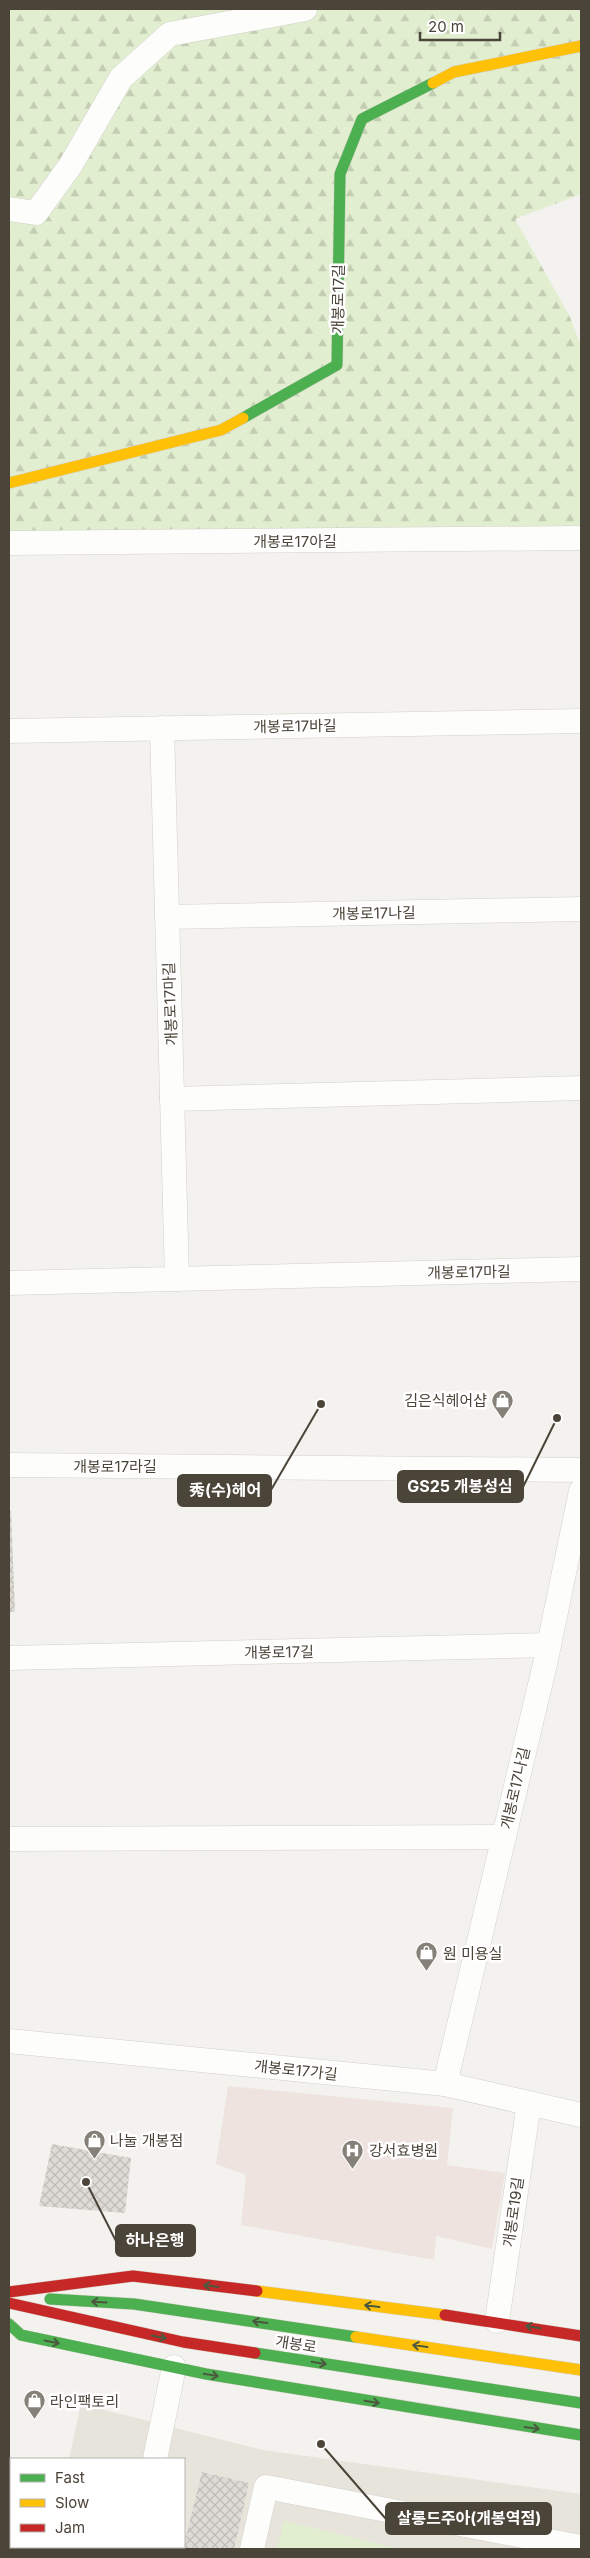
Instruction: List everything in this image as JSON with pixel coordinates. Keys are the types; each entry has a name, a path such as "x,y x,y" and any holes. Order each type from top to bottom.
{"main road":[{"name":"개봉로17길","path":"9,483 221,430 337,365 340,174 362,118 454,72 581,46"},
{"path":"9,2292 133,2276 497,2321 581,2336"},
{"name":"개봉로","path":"9,2297 134,2304 581,2370"},
{"name":"개봉로","path":"9,2303 179,2355 464,2385 581,2403"},
{"path":"9,2324 21,2335 179,2355 581,2435"}],"street":[{"path":"9,209 36,213 70,166 121,78 170,34 306,9"},
{"name":"개봉로17아길","path":"9,543 581,538"},
{"name":"개봉로17바길","path":"9,731 581,721"},
{"name":"개봉로17마길","path":"162,728 178,1279"},
{"name":"개봉로17나길","path":"167,917 581,909"},
{"path":"172,1099 581,1088"},
{"name":"개봉로17마길","path":"9,1283 581,1269"},
{"name":"개봉로17라길","path":"9,1465 581,1470"},
{"name":"개봉로17나길","path":"445,2084 549,1645 581,1491"},
{"name":"개봉로17길","path":"9,1658 549,1645"},
{"path":"9,1839 504,1837"},
{"name":"개봉로17가길","path":"9,2041 445,2084 581,2115"},
{"name":"개봉로19길","path":"497,2321 530,2103"},
{"path":"155,2458 179,2355"},
{"path":"252,2549 266,2487 581,2548"}],"shaded area":[{"name":"강서효병원","path":"228,2086 453,2108 447,2165 505,2173 492,2249 436,2236 434,2260 241,2225 246,2175 216,2164"},
{"path":"81,2404 263,2450 581,2494 581,2549 49,2549 185,2548 185,2458 69,2458"}],"green space":[{"path":"9,9 581,9 581,194 515,219 570,317 581,346 581,538 9,543"},
{"path":"284,2521 400,2549 277,2549"}],"building":[{"path":"9,1511 11,1511 15,1612 9,1612"},
{"path":"52,2144 131,2158 125,2213 39,2206"},
{"path":"202,2472 249,2483 234,2549 183,2549 185,2548 185,2541"}],"traffic: fast":[{"path":"243,418 337,365 340,174 362,119 433,83"},
{"path":"50,2299 134,2304 356,2337"},
{"path":"9,2324 21,2335 206,2374 581,2435"},
{"path":"255,2353 581,2403"}],"traffic: slow":[{"path":"433,83 454,72 581,46"},
{"path":"9,483 221,430 243,418"},
{"path":"257,2291 445,2315"},
{"path":"356,2337 581,2370"}],"traffic: jam":[{"path":"9,2292 133,2276 257,2291"},
{"path":"9,2303 183,2342 255,2353"},
{"path":"445,2315 581,2336"}],"place":[{"name":"秀(수)헤어","path":"321,1404"},
{"name":"GS25 개봉성심","path":"557,1418"},
{"name":"김은식헤어샵","path":"503,1419"},
{"name":"원 미용실","path":"427,1972"},
{"name":"나눌 개봉점","path":"94,2159"},
{"name":"강서효병원","path":"353,2169"},
{"name":"하나은행","path":"86,2182"},
{"name":"라인팩토리","path":"34,2420"},
{"name":"살롱드주아(개봉역점)","path":"321,2444"}]}
